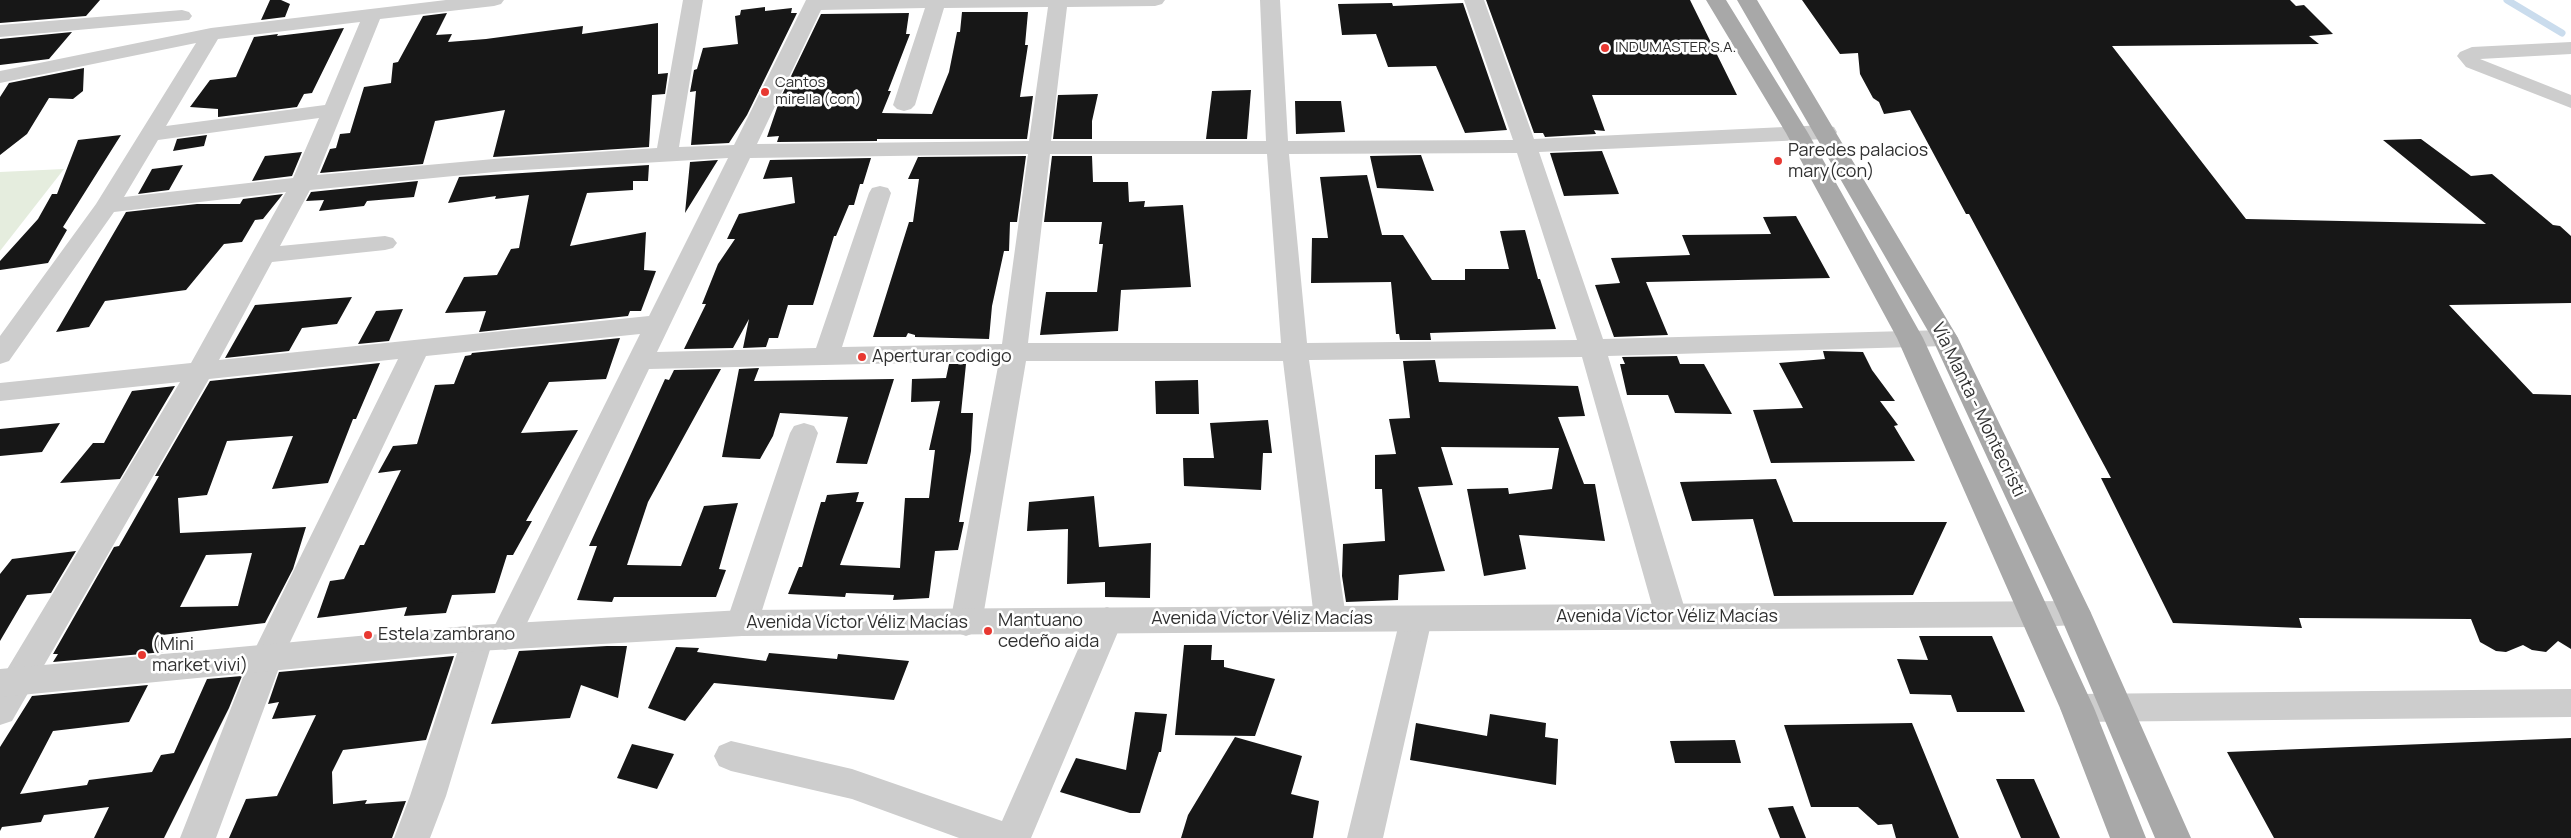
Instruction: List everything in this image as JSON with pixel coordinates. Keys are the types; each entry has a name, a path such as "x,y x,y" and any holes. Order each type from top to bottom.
{"main road":[{"name":"Vía Manta - Montecristi","path":"1716,0 1797,133 1910,338 2077,708 2128,838"},
{"name":"Vía Manta - Montecristi","path":"1747,0 1945,338 2076,613 2173,838"}],"street":[{"path":"165,42 195,0"},
{"path":"324,21 342,0"},
{"path":"0,77 211,34 492,0"},
{"path":"667,155 693,0"},
{"path":"412,838 491,638 638,361 815,2 936,3 1156,0"},
{"path":"1270,0 1277,147 1295,352 1330,618"},
{"path":"1474,0 1526,146 1593,348 1671,616"},
{"path":"966,623 1014,352 1038,146 1058,1"},
{"path":"904,105 936,3"},
{"path":"0,31 182,16"},
{"path":"0,711 8,682 200,370 303,182 372,16"},
{"path":"0,355 107,206 211,34"},
{"path":"2571,48 2472,53 2467,56 2473,63 2571,102"},
{"path":"149,135 333,110"},
{"path":"107,206 303,182 501,163 743,151 1038,146 1526,146 1826,132"},
{"path":"826,356 880,193"},
{"path":"263,255 385,243"},
{"path":"0,392 656,324"},
{"path":"638,361 1014,352 1295,352 1593,348 1945,338"},
{"path":"198,838 267,657 416,348"},
{"path":"742,623 804,433"},
{"name":"Avenida Víctor Véliz Macías","path":"8,682 491,638 742,623 2036,615 2076,613"},
{"path":"1365,838 1416,619"},
{"path":"1013,838 1107,620"},
{"path":"2077,708 2571,703"},
{"path":"731,756 852,784 1004,838"}],"green space":[{"path":"64,169 0,251 0,172"}],"building":[{"path":"0,0 100,0 86,16 0,23"},
{"path":"270,0 281,0 290,4 285,17 261,20"},
{"name":"INDUMASTER S.A.","path":"1486,0 1690,0 1737,95 1592,95 1605,131 1594,130 1596,134 1545,137 1543,133 1534,133"},
{"path":"1802,0 2290,0 2296,6 2304,5 2333,34 2309,36 2319,44 2112,46 2246,219 2486,224 2383,140 2421,139 2471,176 2492,174 2553,225 2560,226 2571,236 2571,303 2449,305 2533,394 2571,395 2571,649 2558,641 2546,652 2532,650 2523,645 2506,652 2496,651 2480,642 2471,619 2299,618 2302,628 2173,623 2101,478 2111,478 1969,214 1966,214 1910,110 1884,114 1879,102 1873,98 1860,74 1858,53 1840,54"},
{"path":"1392,3 1393,6 1463,3 1507,130 1465,133 1436,66 1388,67 1376,34 1342,35 1338,4"},
{"path":"765,7 765,11 792,8 791,13 797,13 747,115 729,143 691,145 696,91 690,92 694,70 697,69 703,48 738,44 735,16 740,15 741,10"},
{"path":"962,12 1028,12 1025,45 1028,45 1020,97 1033,96 1027,139 877,139 877,141 777,142 779,136 767,137 780,99 821,14 909,13 906,34 910,34 888,91 891,91 882,113 932,114 949,72 957,32 960,32"},
{"path":"447,13 436,35 452,34 448,42 583,26 582,34 658,23 658,74 668,73 665,94 652,95 649,147 493,157 505,110 435,121 423,164 320,173 330,149 336,148 340,134 350,133 364,87 391,83 393,63 398,62 423,16"},
{"path":"344,28 312,93 304,94 297,107 218,117 218,109 190,107 210,80 236,77 254,37"},
{"path":"72,32 49,59 0,65 0,39"},
{"path":"84,68 83,91 73,99 49,98 27,134 0,155 0,97 9,83"},
{"path":"1251,90 1247,139 1206,139 1212,91"},
{"path":"1098,94 1092,121 1092,139 1053,139 1058,95"},
{"path":"1295,101 1341,101 1345,132 1296,134"},
{"path":"121,135 63,227 67,230 48,263 0,270 0,261 38,219 52,194 57,194 78,140"},
{"path":"207,135 204,146 173,151 177,139"},
{"path":"1602,151 1619,194 1564,196 1550,153"},
{"path":"302,152 292,176 252,181 265,156"},
{"path":"1421,155 1434,191 1377,188 1370,156"},
{"path":"1026,156 1017,222 1010,222 1009,251 1004,251 992,306 989,339 915,337 915,335 908,333 906,337 873,337 909,222 913,222 919,179 908,179 918,157"},
{"path":"1052,156 1092,156 1093,182 1128,182 1129,202 1145,201 1144,207 1183,205 1191,287 1121,290 1118,331 1040,335 1046,292 1097,292 1103,244 1099,244 1102,222 1044,222"},
{"path":"871,158 863,184 860,184 854,205 849,205 836,236 834,236 813,305 788,305 778,338 769,338 766,347 743,348 749,319 733,348 684,349 706,304 702,304 718,264 735,239 727,239 739,214 795,203 792,177 763,179 770,160"},
{"path":"718,160 685,213 690,162"},
{"path":"183,165 169,190 138,194 152,169"},
{"path":"649,165 648,181 633,181 633,190 587,193 570,246 646,232 644,270 656,271 641,311 630,311 628,316 479,332 486,311 445,313 464,277 497,275 511,249 519,248 529,195 495,199 496,196 448,203 459,177"},
{"path":"1367,175 1382,235 1403,235 1432,280 1465,280 1465,269 1509,269 1500,231 1525,230 1538,279 1540,279 1556,329 1430,333 1431,340 1400,340 1399,334 1396,334 1391,282 1311,283 1312,238 1328,238 1320,177"},
{"path":"418,181 414,197 367,201 364,206 319,211 324,200 306,201 311,192"},
{"path":"283,194 263,219 255,220 242,242 224,244 186,290 105,301 89,327 56,332 126,212 197,204 240,204 243,199"},
{"path":"1796,216 1830,278 1646,282 1668,335 1614,337 1595,285 1620,283 1611,258 1690,255 1682,235 1771,234 1763,217"},
{"path":"352,297 337,324 302,328 289,351 225,358 255,305"},
{"path":"403,309 389,341 358,344 376,311"},
{"path":"620,338 606,379 549,382 521,433 578,430 526,521 532,521 513,555 507,555 495,593 452,595 446,613 404,616 407,607 317,618 330,581 344,579 360,545 364,545 401,470 378,473 393,446 417,444 435,385 454,384 465,356 472,353"},
{"path":"1823,351 1863,352 1872,370 1895,401 1880,401 1898,425 1894,426 1915,461 1771,463 1753,410 1803,408 1779,363 1825,359"},
{"path":"1677,356 1680,364 1704,364 1732,414 1675,413 1668,395 1627,395 1620,364 1625,364 1622,357"},
{"path":"1435,360 1439,382 1578,386 1585,416 1558,417 1584,484 1595,484 1605,541 1519,535 1526,569 1484,576 1467,489 1508,488 1509,494 1552,489 1559,448 1441,447 1453,485 1418,487 1445,571 1399,575 1398,600 1346,602 1342,576 1343,544 1385,541 1382,489 1375,489 1375,455 1396,454 1389,419 1410,418 1403,361"},
{"path":"380,363 356,419 353,419 328,483 272,489 293,436 227,441 207,495 178,498 180,533 306,527 293,569 265,623 162,635 164,652 53,662 58,654 53,654 114,547 119,546 159,476 155,476 210,381","holes":["252,553 238,606 180,607 206,555"]},
{"path":"949,364 966,364 961,413 973,413 971,451 959,522 964,522 958,550 935,551 929,598 893,600 894,595 846,593 845,597 788,594 799,567 802,567 821,502 825,502 827,495 859,492 856,502 864,502 840,565 900,568 905,498 929,498 935,450 929,450 940,401 911,402 912,379 946,378"},
{"path":"759,368 754,381 894,379 867,464 836,463 848,417 780,413 773,436 760,459 722,457 739,369"},
{"path":"721,369 648,502 627,565 681,566 704,506 738,503 719,569 726,570 716,597 614,597 612,602 577,600 597,546 589,546 665,379 669,380 674,370"},
{"path":"1198,380 1199,414 1156,414 1155,381"},
{"path":"175,386 120,479 60,483 93,443 104,443 132,391"},
{"path":"1268,420 1272,453 1263,453 1261,490 1184,486 1183,458 1214,458 1210,423"},
{"path":"60,423 42,452 0,456 0,429"},
{"path":"1776,479 1793,522 1947,522 1913,595 1774,596 1753,519 1692,521 1680,482"},
{"path":"1094,496 1099,547 1151,543 1150,598 1105,597 1105,582 1067,584 1068,529 1027,531 1029,502"},
{"path":"76,551 51,593 27,595 0,641 0,574 12,559"},
{"path":"1919,636 1992,636 2025,712 1957,712 1951,695 1910,694 1897,659 1928,660"},
{"path":"1184,645 1212,645 1211,660 1224,660 1224,667 1275,679 1255,736 1175,735"},
{"path":"627,646 618,698 581,685 570,718 491,724 519,651"},
{"path":"676,647 699,648 697,652 766,661 769,653 837,659 838,654 909,661 894,700 714,683 685,721 648,708"},
{"path":"454,656 426,740 343,750 332,772 333,804 367,800 365,804 406,801 392,838 229,838 246,799 277,796 316,715 272,719 279,702 268,704 279,672"},
{"path":"242,676 229,708 164,838 94,838 109,807 44,815 41,822 2,827 0,831 0,747 32,696 148,685 129,722 53,731 20,794 87,785 89,780 152,772 161,755 174,753 207,679"},
{"path":"1135,712 1167,714 1161,752 1159,752 1140,813 1130,813 1060,792 1076,758 1126,770"},
{"path":"1490,714 1546,723 1545,737 1558,739 1556,785 1410,760 1416,723 1487,736"},
{"path":"1912,723 1959,838 1896,838 1892,824 1878,825 1858,807 1811,807 1784,725"},
{"path":"1235,737 1302,756 1291,794 1319,801 1313,838 1181,838 1188,815"},
{"path":"2571,738 2571,838 2274,838 2227,752"},
{"path":"1735,740 1741,763 1675,763 1670,741"},
{"path":"632,744 674,754 657,789 617,778"},
{"path":"1996,779 2034,779 2060,838 2021,838"},
{"path":"1793,806 1806,838 1780,838 1768,808"}],"waterway":[{"path":"2507,0 2562,33"}],"place":[{"name":"INDUMASTER S.A.","path":"1605,48"},
{"name":"Cantos mirella (con)","path":"765,92"},
{"name":"Paredes palacios mary(con)","path":"1778,161"},
{"name":"Aperturar codigo","path":"862,357"},
{"name":"Mantuano cedeño aida","path":"988,631"},
{"name":"Estela zambrano","path":"368,635"},
{"name":"(Mini market vivi)","path":"142,655"}]}
